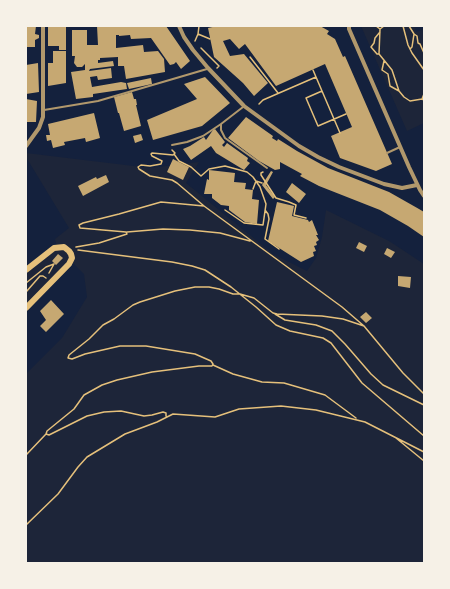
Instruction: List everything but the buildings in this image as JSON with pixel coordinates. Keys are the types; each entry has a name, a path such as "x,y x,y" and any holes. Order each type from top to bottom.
{"main road":[{"path":"26,270 54,248 64,247 71,254 72,258 69,264 26,308"}],"street":[{"path":"27,144 42,122 44,110 43,26"},
{"path":"179,26 184,37 193,50 244,106 299,146 338,167 393,186 402,188 417,185"},
{"path":"348,27 417,185 424,196"}],"lane":[{"path":"44,110 98,101 208,68"},
{"path":"172,145 196,139 221,124 244,106"},
{"path":"221,124 225,138 267,168"},
{"path":"387,153 400,147"}],"path":[{"path":"195,42 199,26"},
{"path":"376,26 380,29"},
{"path":"380,29 384,26"},
{"path":"403,26 410,49 424,70"},
{"path":"409,26 417,36 418,43 420,44 424,53"},
{"path":"379,54 380,29"},
{"path":"380,32 375,38 372,47 392,70 398,91"},
{"path":"198,34 210,39"},
{"path":"410,49 412,47 414,34"},
{"path":"200,47 219,66"},
{"path":"250,57 278,93"},
{"path":"384,61 382,70 388,74 390,86 410,101 423,99 424,94"},
{"path":"313,70 340,132"},
{"path":"259,104 263,100 316,77"},
{"path":"322,91 306,98 318,126 346,114"},
{"path":"172,145 169,148 175,153 174,154 179,161 191,167 201,176 209,170 226,166 247,172 262,184"},
{"path":"174,154 152,153 152,156 162,161 161,164 150,166 141,165 138,167 150,176 172,180 177,183 204,206 317,288 364,326 403,373 424,394"},
{"path":"267,174 264,172 261,173 276,198 296,205 294,215 306,218"},
{"path":"253,189 256,180"},
{"path":"225,210 244,223 263,225 266,204 256,180"},
{"path":"204,206 156,202 131,211 83,223 79,226 82,228 126,232 163,229 190,230 220,233 252,241"},
{"path":"265,210 269,219 265,239 279,249"},
{"path":"126,232 126,235 96,244 78,246 73,250 172,262 192,266 210,273 240,294 279,327 290,332 323,338 331,343 362,383 424,436"},
{"path":"26,283 44,268 54,264"},
{"path":"26,292 40,276 46,278"},
{"path":"358,420 325,395 284,383 262,382 233,374 213,365 211,361 195,354 146,346 120,346 85,354 72,359 67,357 103,325 133,305 162,294 196,287 215,288 232,294 240,294 256,299 273,313 285,320 316,325 332,331 383,385 424,405"},
{"path":"273,313 343,319 364,326"},
{"path":"26,455 46,434 47,431 74,409 84,395 110,382 170,370 201,366 210,367 213,365"},
{"path":"26,525 58,494 87,457 124,434 157,422 170,414 179,413 215,417 239,409 281,406 316,410 358,420 372,425 424,452"},
{"path":"46,434 50,435 87,416 104,412 121,411 144,416 164,412 166,414 165,418"},
{"path":"393,436 424,461"}],"shaded area":[{"path":"361,26 414,26 416,32 424,29 424,123 407,131"},
{"path":"26,153 150,168 199,162 186,183 273,254 307,271 316,258 322,237 326,210 389,241 424,264 424,563 26,563 26,374 62,338 87,297 84,274 71,261 26,308 26,270 57,247 55,239 69,228 26,157"}]}
